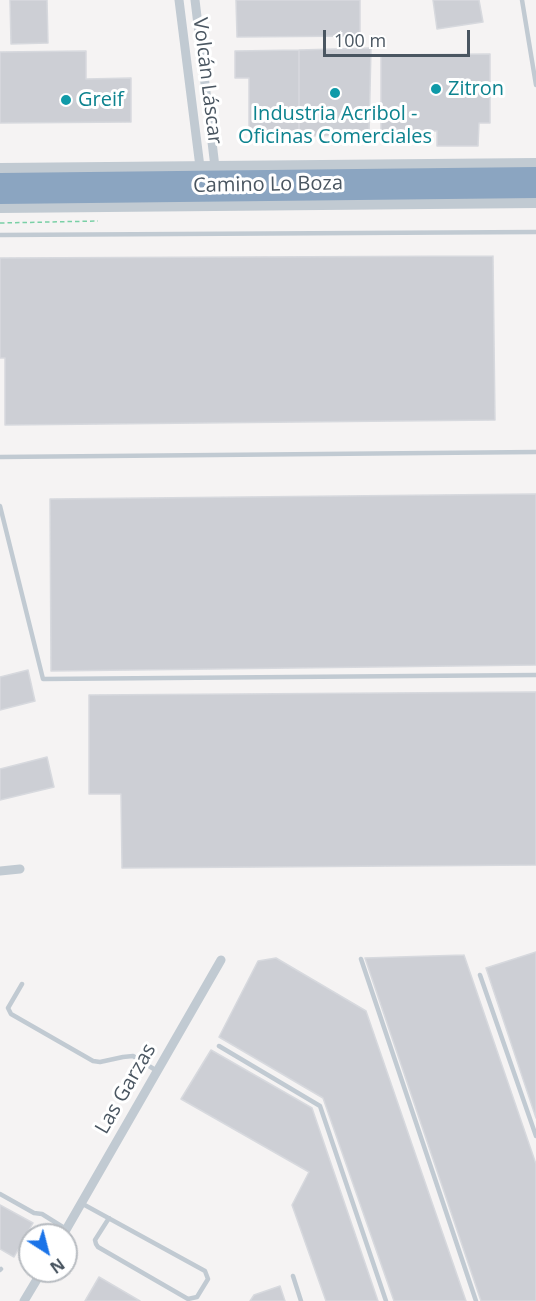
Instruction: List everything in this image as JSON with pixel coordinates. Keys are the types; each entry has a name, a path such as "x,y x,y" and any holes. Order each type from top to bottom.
{"highway":[{"path":"0,182 536,176"},
{"path":"0,195 536,189"}],"street":[{"name":"Volcán Láscar","path":"179,0 200,167"},
{"name":"Volcán Láscar","path":"195,0 215,167"},
{"name":"Camino Lo Boza","path":"0,169 536,164"},
{"name":"Camino Lo Boza","path":"0,207 536,202"},
{"path":"0,872 20,869"},
{"name":"Las Garzas","path":"69,1223 221,960"},
{"path":"24,1301 35,1283"}],"lane":[{"path":"522,0 536,85"},
{"path":"0,235 536,232"},
{"path":"0,457 536,452"},
{"path":"0,506 43,679 536,675"},
{"path":"361,959 476,1301"},
{"path":"480,975 536,1136"},
{"path":"22,984 8,1008 11,1014 93,1061 100,1062 133,1056 157,1071"},
{"path":"219,1046 320,1106 386,1301"},
{"path":"0,1194 34,1213 42,1214 53,1223"},
{"path":"81,1202 205,1271 208,1279 197,1297 188,1299 98,1247 95,1240 108,1218"},
{"path":"293,1276 301,1301"}],"path":[{"path":"0,223 98,221"}],"building":[{"path":"10,0 47,0 48,43 11,44"},
{"path":"236,0 360,0 360,36 237,37"},
{"path":"433,0 479,0 483,22 437,29"},
{"name":"Industria Acribol - Oficinas Comerciales","path":"371,48 369,135 299,136 299,50"},
{"path":"299,50 299,136 249,136 249,78 235,78 235,51"},
{"name":"Greif","path":"86,51 86,79 131,78 131,122 0,123 0,52"},
{"name":"Zitron","path":"490,54 490,123 479,123 478,146 437,146 437,131 381,131 381,55"},
{"path":"493,256 495,420 5,425 5,358 0,358 0,258"},
{"path":"536,494 536,665 51,671 50,499"},
{"path":"28,670 35,701 0,710 0,677"},
{"path":"536,692 536,865 122,868 121,794 89,794 89,695"},
{"path":"47,757 54,787 0,800 0,769"},
{"path":"536,952 536,1118 486,968"},
{"path":"464,955 536,1164 536,1301 481,1301 365,958"},
{"path":"276,958 366,1011 466,1301 394,1301 323,1098 219,1037 258,961"},
{"path":"211,1050 312,1108 378,1301 326,1301 292,1205 309,1172 181,1099"},
{"path":"0,1205 33,1223 18,1223 18,1250 14,1257 0,1249"},
{"path":"99,1277 140,1301 85,1301"},
{"path":"280,1286 285,1301 250,1301 254,1295"}],"place":[{"name":"Zitron","path":"436,89"},
{"name":"Industria Acribol - Oficinas Comerciales","path":"335,93"},
{"name":"Greif","path":"66,100"}]}
